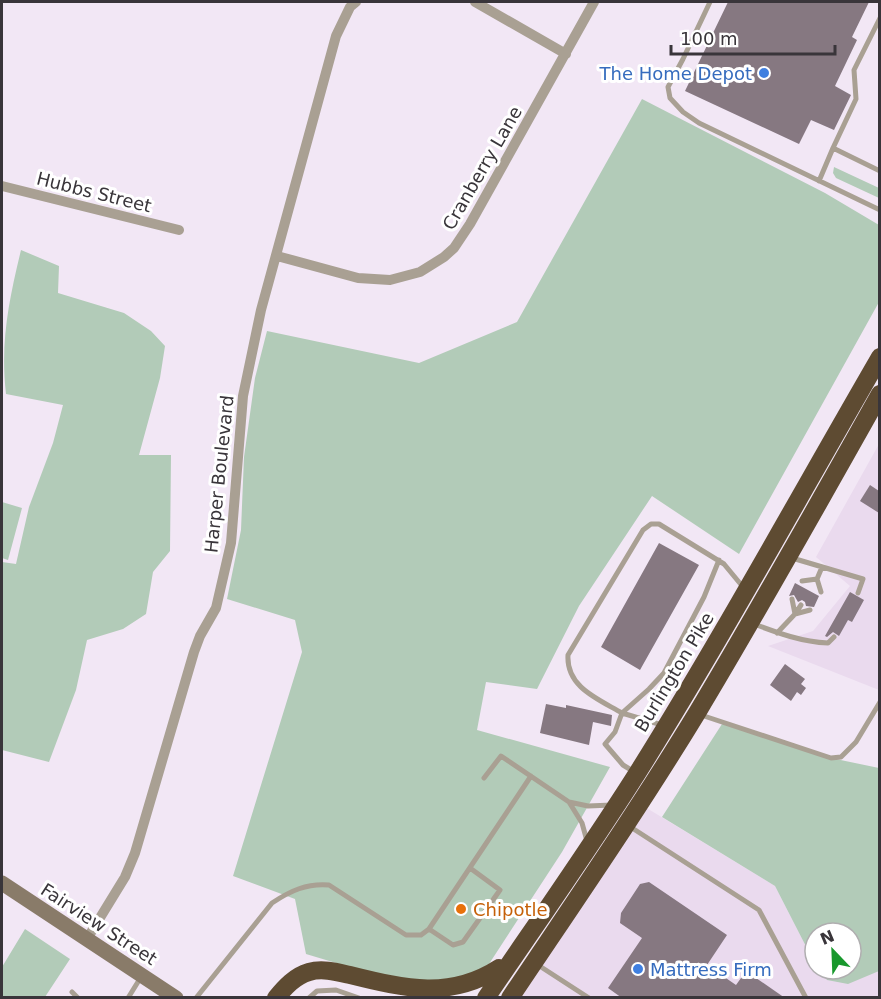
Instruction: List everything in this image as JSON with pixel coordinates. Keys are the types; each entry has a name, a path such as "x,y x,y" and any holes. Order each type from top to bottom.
{"highway":[{"name":"Burlington Pike","path":"486,998 637,774 746,590 879,357"},
{"path":"510,998 697,714 879,394"},
{"path":"276,998 297,978 310,972 325,970 434,995 452,994 470,989 487,980 518,951"}],"street":[{"name":"Harper Boulevard","path":"87,939 112,900 132,861 194,652 216,608 231,543 243,396 261,310 336,36 350,7 356,2"},
{"path":"475,2 566,54"},
{"name":"Cranberry Lane","path":"277,256 358,278 390,280 420,272 444,257 454,248 470,225 594,2"},
{"name":"Hubbs Street","path":"2,186 179,230"},
{"name":"Fairview Street","path":"2,884 176,998"}],"lane":[{"path":"710,2 668,87 670,98 683,112 699,123 879,210"},
{"path":"819,181 856,99 854,70 879,18"},
{"path":"834,148 879,171"},
{"path":"666,726 622,713 586,691 572,679 567,667 568,655 643,530 651,524 659,524 718,560 732,571 746,590"},
{"path":"788,557 863,579 858,593"},
{"path":"637,774 623,765 605,744 615,732 622,713 650,689 664,673 704,597 718,560"},
{"path":"812,587 822,567"},
{"path":"802,581 817,579"},
{"path":"817,579 820,592"},
{"path":"792,599 795,614"},
{"path":"777,633 801,605"},
{"path":"795,614 810,610"},
{"path":"750,622 777,633 817,643 828,643 834,637"},
{"path":"697,714 831,758 841,757 856,742 879,702"},
{"path":"484,778 501,756 569,802 588,806 616,805"},
{"path":"196,998 272,903 289,892 315,884 329,885 406,935 421,935 429,929 531,776"},
{"path":"569,802 582,823 588,847"},
{"path":"625,824 759,910 806,998"},
{"path":"429,929 453,945 463,942 500,890 470,868"},
{"path":"534,962 589,998"},
{"path":"128,998 142,975"},
{"path":"309,998 317,991 336,990 359,998"},
{"path":"72,992 78,998"}],"shaded area":[{"path":"879,444 879,690 768,646 813,631 850,586 816,557"},
{"path":"640,804 775,886 803,941 803,981 863,981 863,973 879,970 879,997 510,998"}],"green space":[{"path":"642,99 825,193 879,225 879,302 739,554 652,496 579,606 537,689 486,682 477,730 610,767 562,852 489,964 455,983 418,984 366,972 306,954 295,899 233,876 302,652 295,620 227,599 241,530 244,457 255,378 267,331 419,363 517,322"},
{"path":"834,167 879,188 879,198 836,178 833,173"},
{"path":"21,250 59,266 58,293 124,313 151,331 165,346 160,378 139,455 171,455 170,551 153,572 146,614 123,629 87,640 76,690 49,762 2,750 2,562 16,564 29,507 53,443 63,405 6,394 5,339"},
{"path":"2,502 22,508 8,560 2,558"},
{"path":"722,724 831,758 879,768 879,971 863,978 863,921 803,921 803,941 775,886 662,817"},
{"path":"25,929 70,959 45,997 2,997 2,967"},
{"path":"832,981 855,981 848,984"}],"building":[{"name":"The Home Depot","path":"728,2 869,2 852,37 857,40 835,86 851,95 834,130 811,120 799,144 685,91"},
{"path":"870,485 879,491 879,513 860,501"},
{"path":"659,543 699,565 640,670 601,647"},
{"path":"795,583 819,596 814,607 806,606 802,600 798,602 794,595 789,596"},
{"path":"850,592 864,600 852,622 848,620 839,636 833,632 825,636"},
{"path":"785,664 805,679 801,684 806,688 801,695 797,692 791,701 770,685"},
{"path":"546,704 566,708 566,705 612,715 611,726 593,722 589,745 540,733"},
{"path":"649,882 727,935 707,965 736,985 746,971 785,998 622,998 608,988 642,938 620,923 621,913 640,884"}],"place":[{"name":"The Home Depot","path":"764,73"},
{"name":"Chipotle","path":"461,909"},
{"name":"Mattress Firm","path":"638,969"}]}
